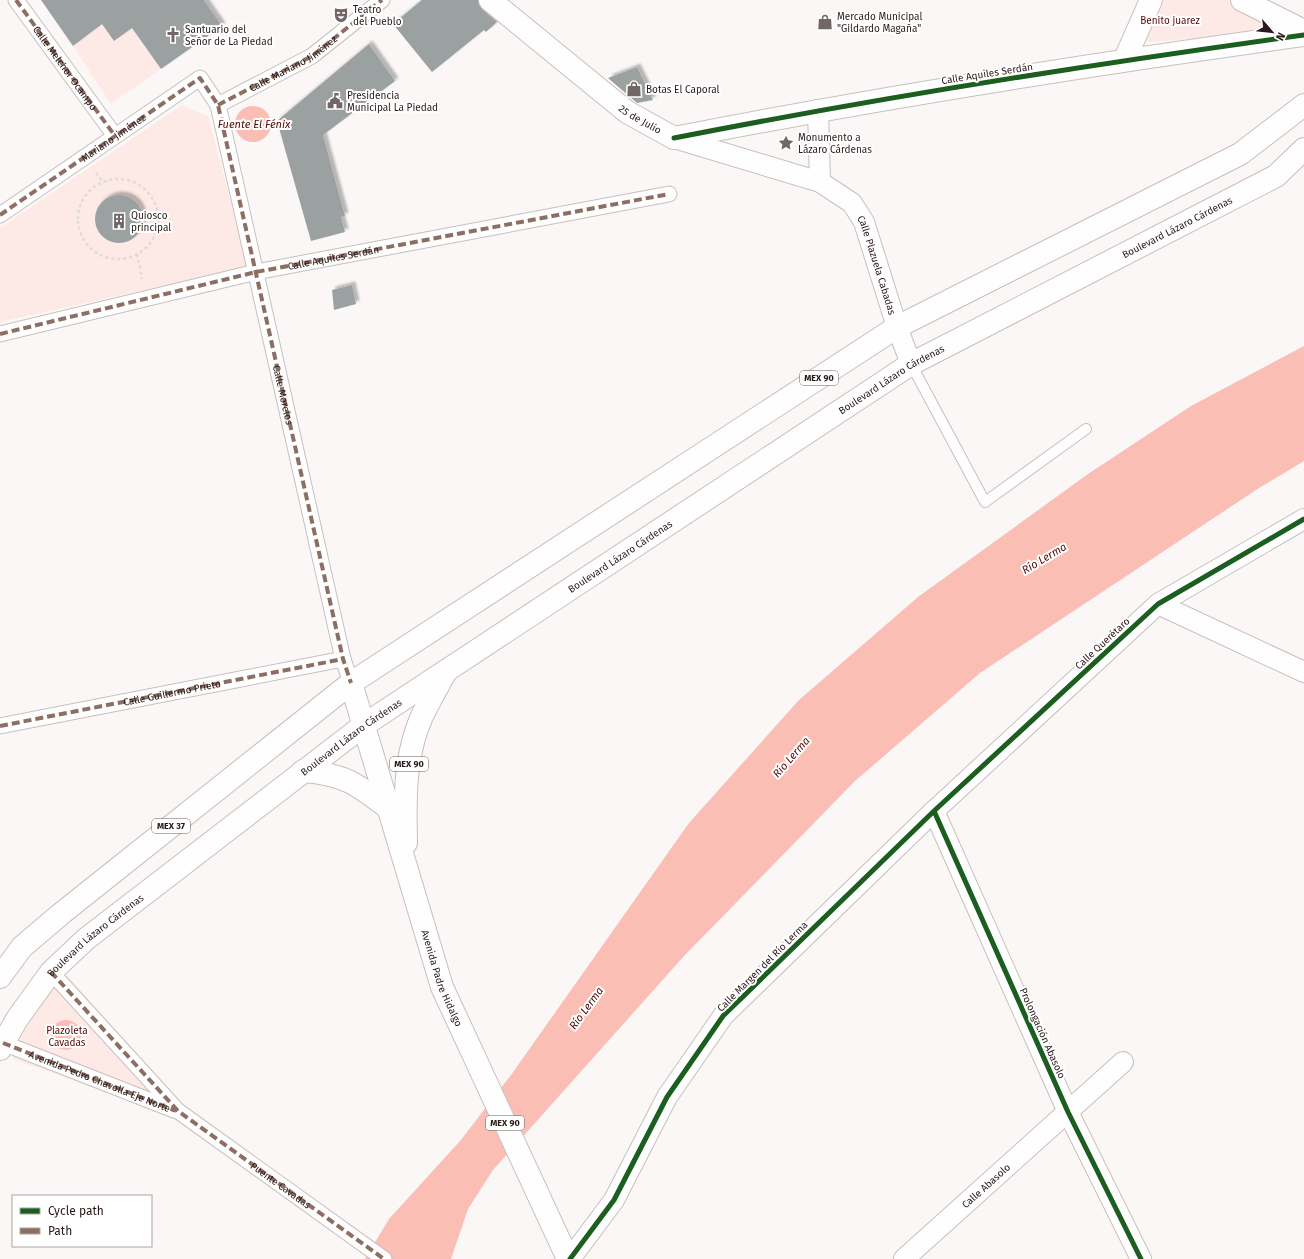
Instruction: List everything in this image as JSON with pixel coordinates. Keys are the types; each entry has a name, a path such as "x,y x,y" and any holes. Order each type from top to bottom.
{"main road":[{"name":"25 de Julio","path":"490,0 627,112 674,138"},
{"path":"1125,59 1151,0"},
{"path":"1242,0 1304,31"},
{"name":"Calle Aquiles Serdán","path":"674,138 818,110 1125,59 1304,35"},
{"name":"MEX 90","path":"351,683 896,327 1240,154 1304,105"},
{"name":"Boulevard Lázaro Cárdenas","path":"2,1046 18,1018 51,972 86,939 364,725 911,364 1276,176 1304,149"},
{"name":"MEX 90","path":"406,866 405,786 411,752 422,717 447,670"},
{"name":"Avenida Padre Hidalgo","path":"351,683 442,986 569,1259"},
{"name":"MEX 37","path":"0,977 22,948 62,913 351,683"},
{"path":"303,771 326,773 342,777 359,785 388,808"}],"street":[{"name":"Calle Melchor Ocampo","path":"16,0 115,136"},
{"name":"Calle Mariano Jiménez","path":"218,105 312,56 382,0"},
{"name":"Mariano Jiménez","path":"0,215 84,159 200,78 218,105"},
{"name":"Calle Morelos","path":"218,105 343,659 351,683"},
{"path":"818,110 820,182"},
{"name":"25 de Julio","path":"674,138 820,182"},
{"name":"Calle Plazuela Cabadas","path":"820,182 852,203 864,222 896,327 911,364"},
{"name":"Calle Aquiles Serdán","path":"0,334 256,272 669,194"},
{"name":"Calle Querétaro","path":"934,811 1158,604 1304,518"},
{"path":"1158,604 1304,672"},
{"name":"Calle Guillermo Prieto","path":"0,726 343,659"},
{"name":"Prolongación Abasolo","path":"934,811 1068,1112 1141,1259"},
{"name":"Calle Margen del Río Lerma","path":"569,1259 614,1200 667,1097 723,1016 934,811"},
{"name":"Avenida Pedro Chavolla Eje Norte","path":"51,972 178,1111"},
{"name":"Avenida Pedro Chavolla Eje Norte","path":"2,1046 178,1111"},
{"name":"Calle Abasolo","path":"904,1259 1123,1062"},
{"name":"Puente Cavadas","path":"178,1111 384,1259"}],"lane":[{"path":"911,364 985,502 1086,429"}],"path":[{"path":"116,179 129,180 142,187 151,196 157,208 158,221 155,235 148,246 137,254 125,259 112,259 100,255 90,247 82,236 79,224 79,211 84,199 92,189 103,182 116,179"},
{"path":"137,254 146,299"}],"green space":[{"name":"Benito juarez","path":"1158,0 1227,0 1285,31 1137,43"},
{"path":"102,24 114,41 132,28 161,69 111,104 73,46"},
{"path":"182,105 208,116 248,267 0,322 0,228"},
{"name":"Plazoleta Cavadas","path":"67,975 203,1127 13,1059 28,1023 34,1013"}],"water":[{"name":"Fuente El Fénix","path":"253,106 266,111 271,124 266,137 253,142 240,137 235,124 240,111"},
{"name":"Río Lerma","path":"1304,346 1304,461 1259,488 980,673 855,781 684,956 493,1170 468,1209 451,1259 365,1259 389,1219 460,1141 511,1075 689,823 799,700 918,597 1088,474 1191,406"},
{"path":"66,1020 72,1021 80,1029 80,1041 72,1049 66,1050 60,1049 52,1041 51,1035 52,1029 60,1021"}],"building":[{"name":"Santuario del Señor de La Piedad","path":"41,0 204,0 222,26 161,69 132,28 114,41 102,24 73,46"},
{"path":"422,0 478,0 482,9 497,22 486,32 484,30 432,72 393,24"},
{"name":"Presidencia Municipal La Piedad","path":"369,44 395,81 323,135 345,216 341,217 345,232 311,241 277,121"},
{"name":"Botas El Caporal","path":"637,67 653,100 637,103 608,78"},
{"name":"Quiosco principal","path":"114,195 124,195 133,199 139,205 142,210 142,228 133,239 124,243 114,243 105,239 99,233 95,224 95,214 99,205 105,199"},
{"path":"352,285 356,304 334,310 332,290"}],"marked path":[{"path":"16,0 115,136"},
{"path":"218,105 312,56 382,0"},
{"path":"0,215 200,78 218,105 343,659 351,683"},
{"path":"0,334 256,272 669,194"},
{"path":"0,726 343,659"},
{"path":"51,972 178,1111 384,1259"},
{"path":"3,1043 176,1111"}],"cycle path":[{"path":"674,138 988,82 1304,35"},
{"path":"570,1259 614,1200 667,1097 723,1016 934,811 1158,604 1304,519"},
{"path":"934,811 1068,1112 1141,1259"}],"place":[{"name":"Teatro del Pueblo","path":"341,15"},
{"name":"Mercado Municipal \"Gildardo Magaña\"","path":"825,22"},
{"name":"Santuario del Señor de La Piedad","path":"173,35"},
{"name":"Botas El Caporal","path":"634,89"},
{"name":"Presidencia Municipal La Piedad","path":"335,101"},
{"name":"Monumento a Lázaro Cárdenas","path":"786,143"},
{"name":"Quiosco principal","path":"119,221"}]}
